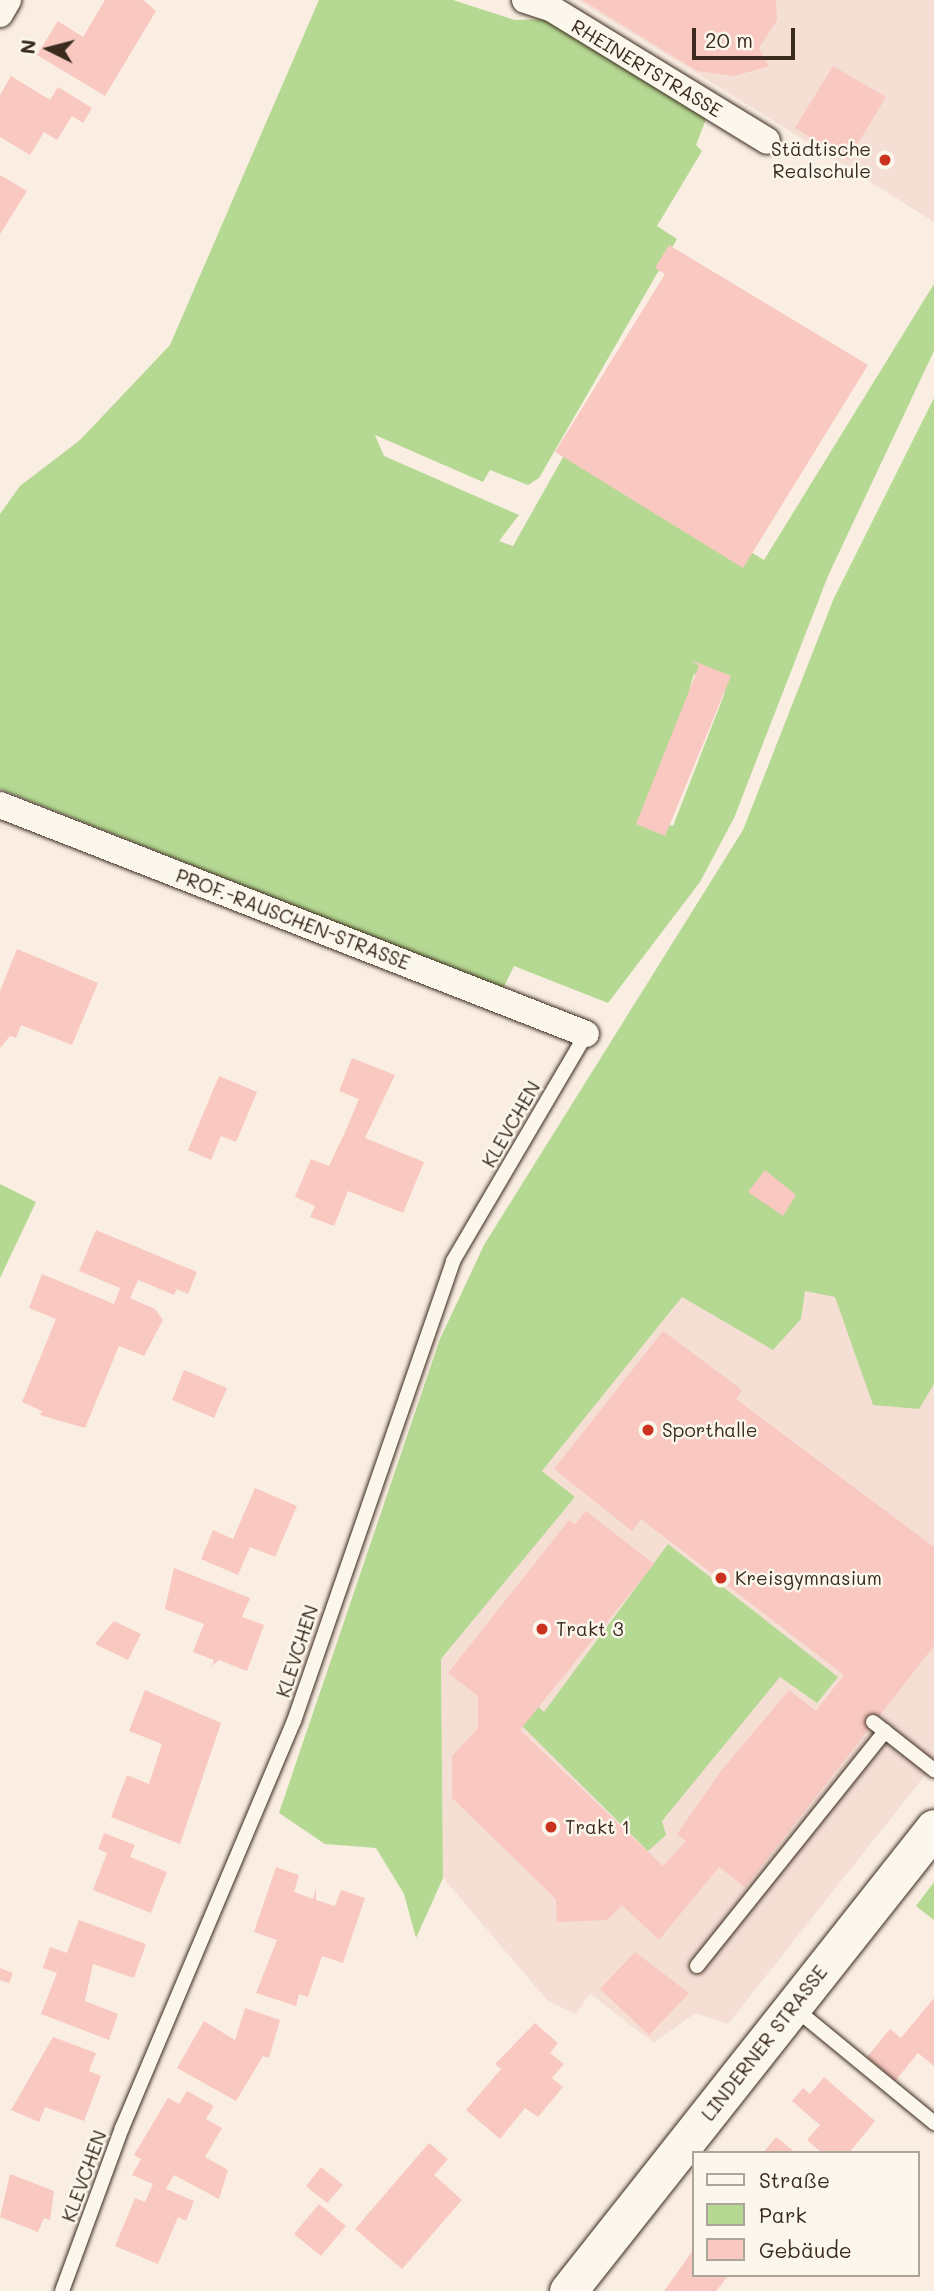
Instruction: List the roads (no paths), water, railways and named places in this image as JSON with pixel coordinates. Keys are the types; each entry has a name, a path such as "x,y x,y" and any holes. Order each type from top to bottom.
{"main road":[{"name":"LINDERNER STRASSE","path":"568,2291 934,1828"}],"street":[{"path":"0,13 8,0"},
{"name":"RHEINERTSTRASSE","path":"525,0 552,9 767,141"},
{"name":"PROF.-RAUSCHEN-STRASSE","path":"0,804 586,1034"}],"lane":[{"name":"KLEVCHEN","path":"62,2291 122,2128 294,1721 453,1261 586,1034"},
{"path":"697,1966 879,1726 934,1770"},
{"path":"793,2007 934,2123"}],"place":[{"name":"Städtische Realschule","path":"885,160"},
{"name":"Sporthalle","path":"648,1430"},
{"name":"Kreisgymnasium","path":"721,1578"},
{"name":"Trakt 3","path":"542,1629"},
{"name":"Trakt 1","path":"551,1827"}]}
